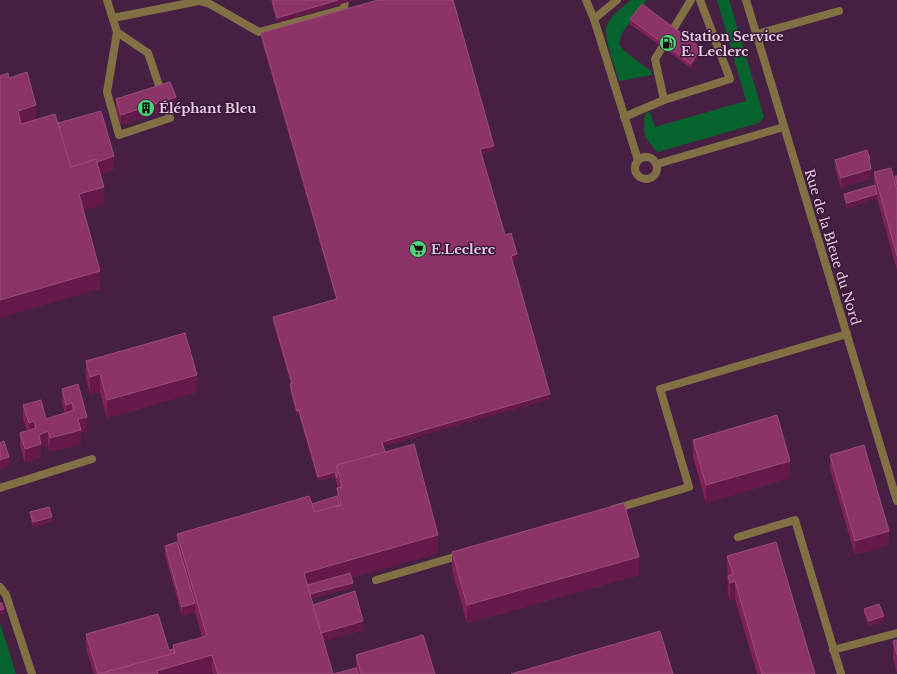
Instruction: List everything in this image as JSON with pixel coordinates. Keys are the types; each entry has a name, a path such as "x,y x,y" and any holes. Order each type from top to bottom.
{"street":[{"path":"107,0 117,32 107,92 119,135 170,118 148,53 117,32"},
{"path":"113,18 199,0 210,4 259,32 344,9 345,0"},
{"path":"586,0 594,19 638,160 636,171 638,176 646,178 653,176 656,172 657,164 652,158 641,158 638,160"},
{"path":"594,19 617,0"},
{"path":"664,100 655,59 691,0"},
{"path":"624,117 664,100 730,79 700,0"},
{"name":"Rue de la Bleue du Nord","path":"746,0 897,501"},
{"path":"757,34 839,11"},
{"path":"657,164 784,128"},
{"path":"605,512 689,487 660,389 846,334"},
{"path":"0,488 92,459"},
{"path":"738,537 795,520 841,674"},
{"path":"376,580 467,553"},
{"path":"0,587 6,595 32,674"},
{"path":"833,650 897,633"}],"green space":[{"path":"631,0 647,0 622,33 619,44 623,50 651,71 652,75 619,81 608,46 606,28 613,16"},
{"path":"717,0 729,0 764,117 759,123 658,152 645,135 645,114 650,112 655,127 746,101"},
{"path":"0,623 16,674 0,674"}],"building":[{"path":"272,0 338,0 277,18"},
{"name":"E.Leclerc","path":"378,0 453,0 494,146 480,149 505,235 511,233 517,254 511,256 550,394 382,442 385,452 337,465 337,478 335,472 318,477 299,410 297,411 295,404 290,384 292,383 273,317 337,299 261,33"},
{"path":"642,4 701,48 691,64 630,19"},
{"path":"27,72 36,105 18,111 21,124 55,114 71,167 96,159 104,187 79,194 100,271 0,300 0,76 8,73 9,78"},
{"path":"170,82 176,97 121,115 116,99"},
{"path":"101,111 114,156 97,162 96,159 71,167 58,123"},
{"path":"867,150 871,169 841,178 835,160"},
{"path":"891,168 897,190 897,256 874,172"},
{"path":"875,185 877,194 847,203 844,194"},
{"path":"185,333 197,375 107,400 100,374 90,377 86,361"},
{"path":"78,384 87,417 78,419 81,430 50,438 48,431 39,435 41,444 25,449 20,433 36,428 34,421 29,423 23,405 41,400 46,419 74,410 72,403 66,405 62,389"},
{"path":"777,415 790,461 706,485 693,440"},
{"path":"4,441 9,457 0,460 0,443"},
{"path":"414,444 438,535 304,573 333,674 218,674 212,655 157,671 158,674 99,674 175,653 173,645 207,636 177,534 309,496 315,512 341,505 337,488 342,487 337,465"},
{"path":"864,445 889,531 855,541 830,455"},
{"path":"337,496 339,505 315,512 312,504"},
{"path":"624,503 639,557 467,605 452,552"},
{"path":"49,507 52,517 33,522 30,512"},
{"path":"177,542 195,603 182,607 165,546"},
{"path":"776,542 815,674 762,674 735,581 730,583 728,576 733,574 727,556"},
{"path":"350,573 353,583 310,594 308,585"},
{"path":"355,591 363,621 321,633 313,605"},
{"path":"0,603 2,603 4,609 0,610"},
{"path":"879,604 884,616 869,621 864,609"},
{"path":"158,614 169,650 173,649 174,653 98,674 86,634"},
{"path":"660,631 673,674 511,674"},
{"path":"423,635 435,674 361,674 356,655"},
{"path":"897,640 897,655 893,641"},
{"path":"356,668 358,674 333,674"}],"place":[{"name":"Station Service E. Leclerc","path":"668,43"},
{"name":"Éléphant Bleu","path":"146,108"},
{"name":"E.Leclerc","path":"418,249"}]}
